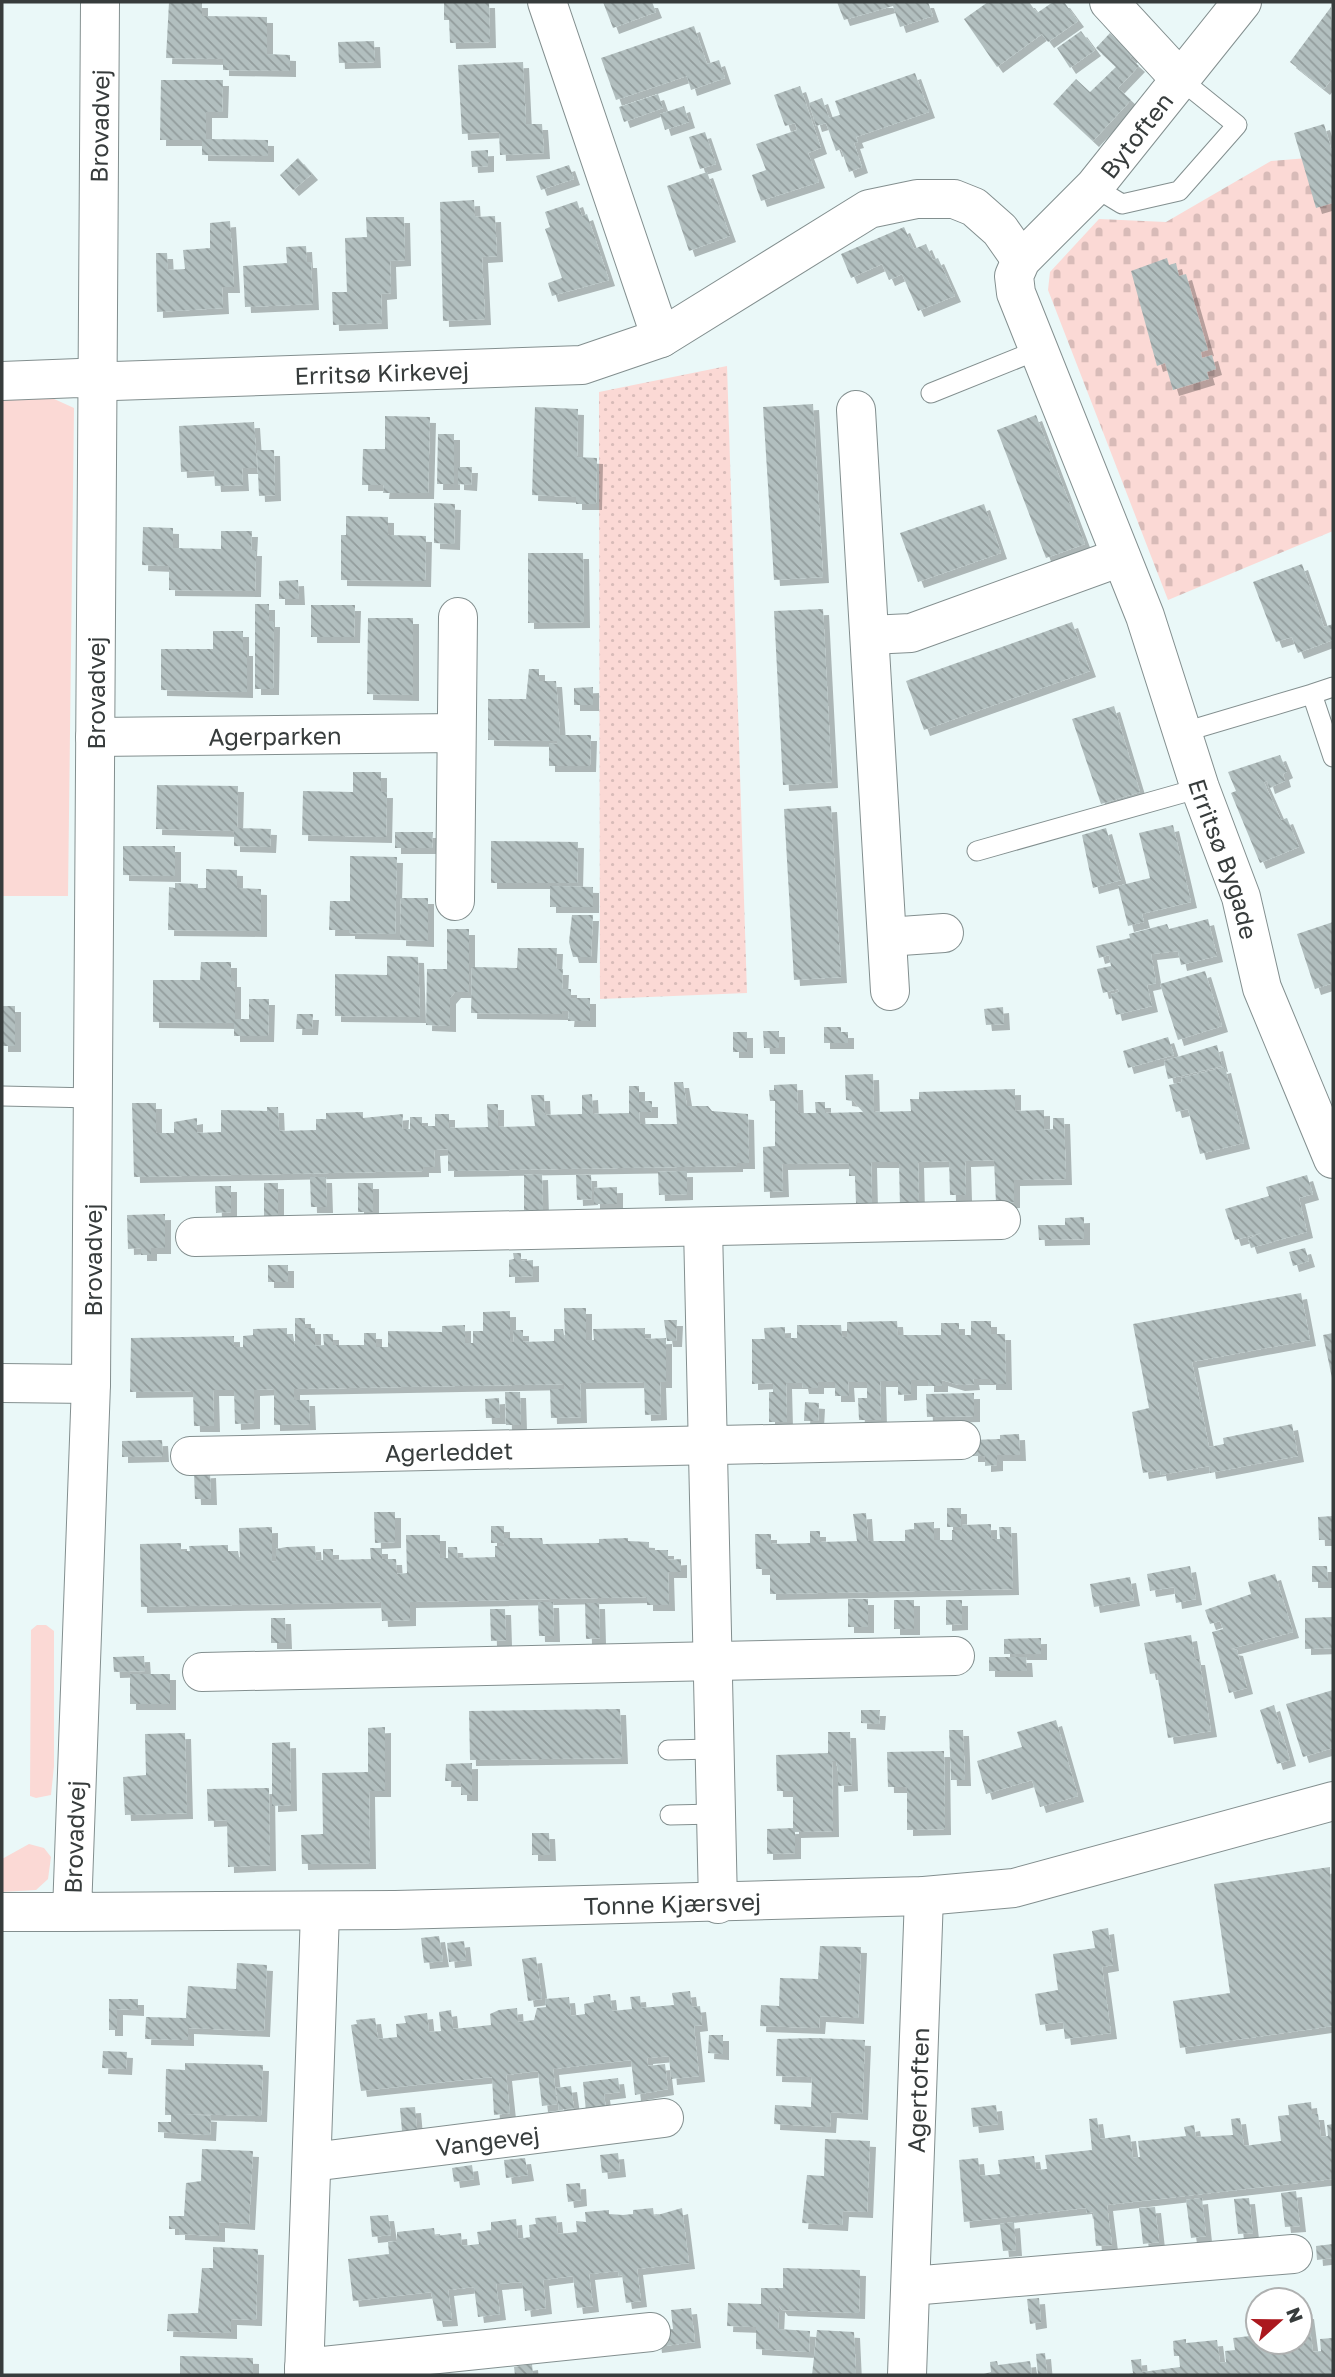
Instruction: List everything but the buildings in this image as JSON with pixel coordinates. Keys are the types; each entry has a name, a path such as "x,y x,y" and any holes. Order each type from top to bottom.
{"street":[{"name":"Brovadvej","path":"72,1912 91,1384 100,2"},
{"path":"547,2 661,338"},
{"path":"1109,2 1180,79"},
{"name":"Bytoften","path":"1021,260 1094,187 1242,2"},
{"name":"Erritsø Kirkevej","path":"2,381 582,365 661,338 869,209 892,202 954,199 974,207 1000,230 1021,260"},
{"name":"Erritsø Bygade","path":"1021,260 1014,276 1016,293 1161,660 1200,788 1241,897 1262,988 1333,1159"},
{"path":"856,410 890,991"},
{"path":"870,635 911,633 1122,557"},
{"path":"455,901 458,617"},
{"name":"Agerparken","path":"95,737 456,733"},
{"path":"887,937 944,933"},
{"path":"195,1237 1001,1220"},
{"path":"703,1227 718,1904"},
{"path":"2,1383 91,1384"},
{"name":"Agerleddet","path":"190,1456 961,1440"},
{"path":"202,1672 955,1656"},
{"name":"Tonne Kjærsvej","path":"2,1912 320,1912 718,1904 924,1896 1014,1888 1333,1801"},
{"name":"Agertoften","path":"907,2375 924,1896"},
{"path":"320,1912 304,2372 651,2332"},
{"name":"Vangevej","path":"312,2162 664,2118"},
{"path":"911,2286 1293,2254"}],"lane":[{"path":"1094,187 1122,204 1180,191 1237,125 1180,79"},
{"path":"931,393 1038,350"},
{"path":"1184,732 1333,687"},
{"path":"1312,694 1333,757"},
{"path":"977,851 1200,788"},
{"path":"2,1096 93,1098"},
{"path":"668,1750 715,1749"},
{"path":"670,1815 716,1814"}],"green space":[{"path":"1333,156 1333,531 1168,600 1048,290 1050,272 1099,219 1166,222 1271,161"},
{"path":"727,366 747,993 600,999 599,392"},
{"path":"52,398 74,408 68,896 2,896 2,400"},
{"path":"37,1625 46,1625 54,1631 54,1766 51,1795 36,1798 30,1796 31,1630"},
{"path":"29,1844 44,1848 51,1857 48,1879 36,1890 2,1892 2,1859"}]}
